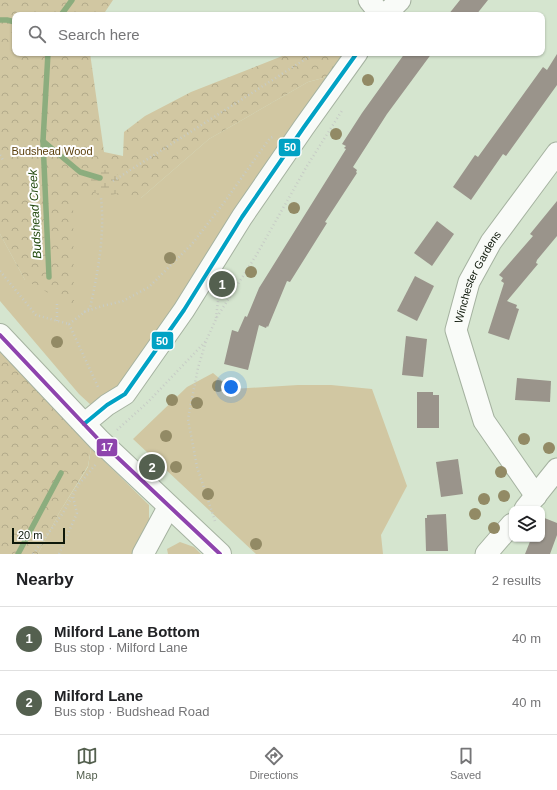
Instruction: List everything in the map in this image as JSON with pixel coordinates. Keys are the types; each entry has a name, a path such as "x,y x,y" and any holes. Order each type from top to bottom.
{"street":[{"path":"369,0 379,12"},
{"path":"389,12 400,0"},
{"path":"84,424 107,405 126,394 184,310 242,217 355,56"},
{"name":"Winchester Gardens","path":"530,502 484,421 456,330 469,282 491,242 557,153"},
{"path":"0,335 104,445 220,554"},
{"path":"530,502 557,469"},
{"path":"143,554 169,506"},
{"path":"486,554 509,527"}],"path":[{"path":"113,181 309,56"},
{"path":"216,524 197,467 188,420 198,368 206,341 218,317 346,103"},
{"path":"84,312 123,301 148,287 192,244 223,204 270,138 304,127"},
{"path":"0,155 3,160"},
{"path":"69,324 90,308 98,272 103,217 101,198"},
{"path":"0,271 36,315 69,324"},
{"path":"57,301 57,321"},
{"path":"69,324 107,405"},
{"path":"33,554 64,513 79,484 104,445 117,430 148,402 206,341"},
{"path":"59,554 77,513 73,496"}],"green space":[{"name":"Budshead Wood","path":"0,0 113,0 105,12 12,12 12,56 90,56 104,152 123,156 124,132 145,116 191,92 282,56 352,56 338,74 308,82 209,139 141,198 73,198 74,307 25,280 0,234"},
{"path":"338,74 111,398 91,405 79,394 0,301 0,234 25,280 73,198 141,198 209,139 308,82"},
{"path":"111,169 122,181 119,193 109,196 98,195 88,184 90,179 96,172"},
{"path":"0,349 91,448 88,466 59,513 38,554 0,554"},
{"path":"213,373 232,389 298,385 331,385 372,389 407,486 381,535 383,554 256,554 133,439 187,387"},
{"path":"91,448 149,505 149,526 132,554 38,554 59,513 88,467"},
{"path":"180,542 194,547 201,554 168,554 167,549"}],"building":[{"path":"460,0 488,0 478,12 450,12"},
{"path":"557,54 557,85 506,156 503,154 471,200 453,187 475,155 478,157 543,67 547,70"},
{"path":"403,56 430,56 387,114 353,167 357,170 357,173 325,222 327,223 290,282 287,281 268,327 267,326 266,328 259,325 248,370 224,364 232,330 238,332 245,316 247,317 259,288 346,149 344,148 346,146 342,144"},
{"path":"557,201 557,236 537,260 536,263 538,264 507,301 517,305 516,308 519,309 509,340 488,333 504,283 501,281 503,278 499,275 533,236 530,234"},
{"path":"437,221 454,234 432,266 414,253"},
{"path":"415,276 434,286 417,321 397,311"},
{"path":"406,336 427,339 423,377 402,375"},
{"path":"517,378 551,381 550,402 515,400"},
{"path":"417,392 433,392 433,395 439,395 439,428 417,428"},
{"path":"458,459 463,494 441,497 436,462"},
{"path":"446,514 448,551 426,551 425,518 427,518 427,515"},
{"path":"545,518 557,523 557,535 550,554 525,554 530,542 545,542"}],"waterway":[{"name":"Budshead Creek","path":"63,12 72,0"},
{"path":"0,20 12,21"},
{"name":"Budshead Creek","path":"48,56 43,141 49,277"},
{"path":"43,141 80,172 100,178"},
{"name":"Budshead Creek","path":"18,554 61,473"}],"transit line":[{"name":"50","path":"84,424 107,405 125,394 184,310 242,217 355,56"},
{"name":"17","path":"0,335 99,440 220,554"}],"place":[{"name":"Milford Lane Bottom","path":"222,284"},
{"name":"Milford Lane","path":"152,467"}]}
